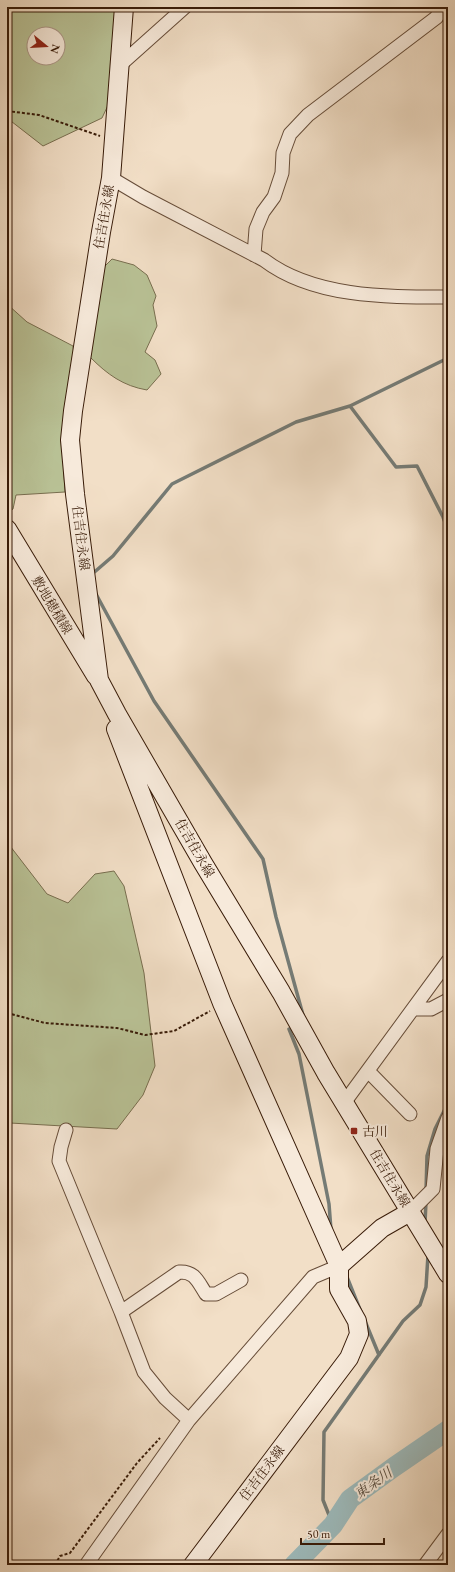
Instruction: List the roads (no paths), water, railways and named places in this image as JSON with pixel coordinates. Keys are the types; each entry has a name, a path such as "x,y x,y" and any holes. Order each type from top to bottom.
{"main road":[{"name":"住吉住永線","path":"124,7 111,178 101,232 73,411 70,440 75,494 99,680 199,856 281,992 326,1073 410,1212 382,1228 339,1266 340,1289 357,1321 359,1334 349,1358 193,1565"},
{"name":"敷地穂積線","path":"7,529 99,680"},
{"path":"117,714 116,730 222,1004 339,1266"},
{"path":"410,1212 448,1274"}],"street":[{"path":"120,66 185,7"},
{"path":"254,255 256,229 263,212 274,197 282,173 283,153 290,134 308,116 437,17 440,7"},
{"path":"111,178 143,197 254,255 271,266 319,286 363,295 448,297"},
{"path":"344,1103 448,962"},
{"path":"413,1009 431,1009 448,1000"},
{"path":"368,1071 410,1114"},
{"path":"410,1212 433,1189 437,1149 448,1118"},
{"path":"66,1130 59,1160 144,1372 165,1398 190,1420"},
{"path":"86,1565 190,1420 313,1277 339,1266"},
{"path":"121,1312 179,1272 187,1272 195,1276 206,1294 216,1294 242,1280"},
{"path":"425,1565 448,1534"}],"waterway":[{"path":"91,575 113,556 172,484 296,422 350,406 448,358"},
{"path":"350,406 396,467 417,466 448,530"},
{"path":"96,594 154,701 263,859 276,917 303,1015"},
{"path":"289,1029 299,1054 329,1204 331,1230"},
{"path":"426,1191 427,1156 435,1129 448,1103"},
{"path":"425,1223 426,1202"},
{"path":"333,1525 323,1500 324,1432 403,1321 420,1305 426,1287 428,1255"},
{"path":"347,1277 361,1312"},
{"path":"365,1321 379,1355"},
{"name":"東条川","path":"294,1565 333,1525 350,1499 448,1430"}],"place":[{"name":"古川","path":"354,1131"}]}
